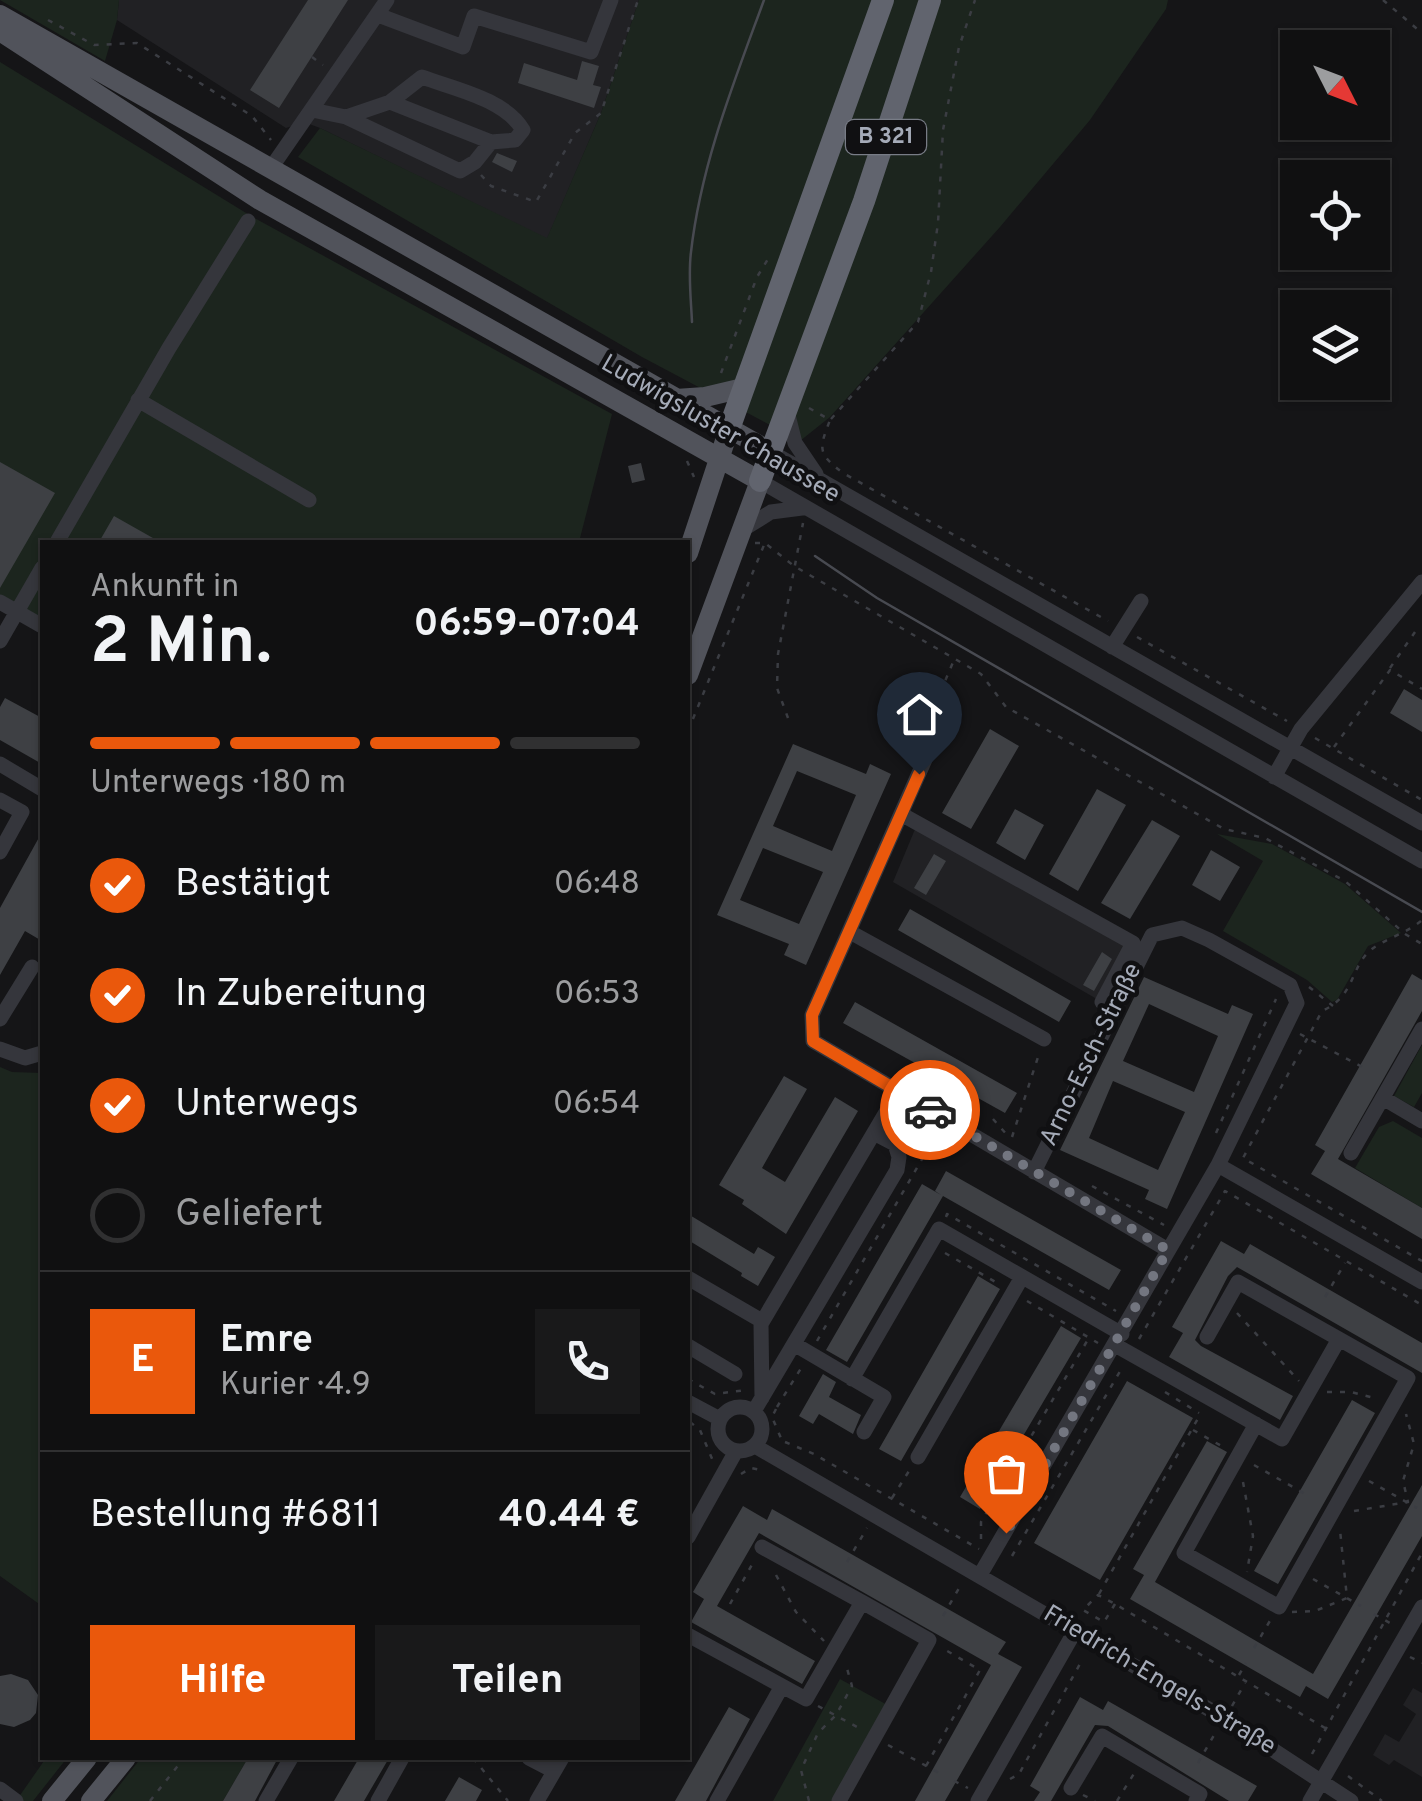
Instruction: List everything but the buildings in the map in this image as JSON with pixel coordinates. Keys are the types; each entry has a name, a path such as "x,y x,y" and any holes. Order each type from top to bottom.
{"highway":[{"name":"B 321","path":"728,429 883,0"},
{"name":"B 321","path":"760,481 870,182 930,0"}],"main road":[{"name":"Ludwigsluster Chaussee","path":"0,14 771,452"},
{"name":"Ludwigsluster Chaussee","path":"0,31 260,200 674,442 720,459 760,481"},
{"path":"675,399 705,398 744,385"},
{"name":"B 321","path":"690,544 702,492 720,459 728,429"},
{"path":"674,442 698,464 702,492"},
{"name":"B 321","path":"690,670 760,481"},
{"path":"52,1801 84,1760"},
{"path":"91,1801 124,1760"}],"street":[{"path":"271,168 383,7 463,46 474,16 592,52 611,0"},
{"path":"346,117 390,102 422,77 500,108 516,118 523,130 515,140 490,142 390,102"},
{"path":"312,110 346,117 460,170 475,162 490,142"},
{"path":"58,540 138,400 248,222"},
{"path":"138,400 308,500"},
{"path":"789,403 794,443 822,481"},
{"name":"Ludwigsluster Chaussee","path":"771,452 1422,823"},
{"name":"Ludwigsluster Chaussee","path":"760,481 1422,860"},
{"path":"740,533 771,512 807,508"},
{"path":"0,640 40,572"},
{"path":"1274,777 1301,729 1422,582"},
{"path":"1112,647 1141,601"},
{"path":"0,602 40,625"},
{"path":"921,754 901,814 812,1015 813,1041 1034,1172"},
{"path":"0,764 40,788"},
{"path":"0,800 22,812 0,852"},
{"path":"901,814 1133,943 1102,1002"},
{"name":"Arno-Esch-Straße","path":"975,1572 1122,1344 1168,1250 1218,1166 1297,1003 1290,985 1182,928 1152,935 1034,1172 1168,1250"},
{"path":"850,932 1044,1039"},
{"path":"0,1019 32,966"},
{"path":"1351,1153 1422,1029"},
{"path":"0,1049 25,1058 40,1054"},
{"path":"690,1533 736,1451 755,1446 763,1428 758,1404 762,1321 898,1092"},
{"path":"1382,1098 1422,1121"},
{"path":"758,1404 897,1170 900,1157 895,1144 874,1132"},
{"path":"1218,1166 1418,1280 1422,1262"},
{"path":"852,1379 939,1229 1099,1321 1122,1344 1282,1440 1339,1339"},
{"path":"918,1457 1022,1277"},
{"path":"690,1279 762,1321"},
{"path":"1207,1338 1238,1282 1415,1382 1394,1403 1336,1512 1278,1607 1184,1553 1256,1424"},
{"path":"794,1344 884,1398 864,1432"},
{"path":"690,1347 735,1374"},
{"path":"720,1419 735,1407 758,1404"},
{"path":"693,1405 720,1419"},
{"path":"720,1419 720,1440 736,1451"},
{"name":"Friedrich-Engels-Straße","path":"755,1446 1224,1718 1351,1801"},
{"path":"762,1547 929,1640 838,1801"},
{"path":"690,1636 806,1699 862,1602"},
{"path":"1310,1801 1422,1606"},
{"path":"978,1801 1075,1631"},
{"path":"717,1801 782,1686"},
{"path":"1071,1788 1102,1736 1203,1798"},
{"path":"266,1801 290,1760"},
{"path":"378,1801 401,1760"},
{"path":"537,1801 558,1764"},
{"path":"0,1789 16,1801"}],"path":[{"path":"491,186 536,202 576,133 601,112 638,0"},
{"path":"975,0 959,47 943,130 936,240 918,322 830,420 821,445 825,458 843,472 1422,800"},
{"path":"1383,0 1422,33"},
{"path":"44,18 94,45 137,43 252,116 273,143 284,150"},
{"path":"713,381 721,373 744,385"},
{"path":"789,403 802,400 807,408 830,420"},
{"path":"674,442 702,492"},
{"path":"740,533 759,545 765,543"},
{"path":"765,543 794,566 980,674 1006,708 1224,829 1265,838 1345,881 1405,934 1422,944"},
{"path":"690,727 765,543"},
{"path":"788,718 777,688 778,654 794,566"},
{"path":"1333,748 1416,632"},
{"path":"921,754 954,659"},
{"path":"1390,670 1422,689"},
{"path":"1421,922 1370,950 1340,1003 1322,1011 1243,1158 1422,1262"},
{"path":"1286,1026 1368,1070"},
{"path":"993,1120 1011,1140 1044,1039"},
{"path":"1090,1185 1178,1233"},
{"path":"1012,1556 1122,1344 1224,1192 1422,1305"},
{"path":"1325,1297 1346,1261"},
{"path":"1227,1302 1308,1392 1352,1392 1394,1403 1409,1416 1414,1444 1403,1482 1408,1502"},
{"path":"690,1380 715,1394 753,1391 758,1404 777,1406 772,1417 783,1442 814,1454 981,1550 982,1522 1099,1321"},
{"path":"1115,1604 1104,1622 1083,1610 1098,1595 1209,1398"},
{"path":"690,1424 700,1430 714,1463 725,1470 738,1475 751,1468 766,1470 776,1458"},
{"path":"1238,1456 1253,1536 1246,1561 1248,1590"},
{"path":"892,1500 918,1457"},
{"path":"1354,1473 1417,1508"},
{"path":"1347,1598 1336,1512 1408,1502"},
{"path":"730,1604 762,1547"},
{"path":"762,1547 796,1612 849,1668 852,1686 836,1715 818,1733 801,1770 809,1801"},
{"path":"1312,1754 1422,1553"},
{"path":"1299,1571 1361,1606"},
{"path":"944,1616 975,1572"},
{"path":"1098,1595 1325,1728"},
{"path":"1254,1648 1278,1607 1295,1613 1316,1611 1347,1598"},
{"path":"1374,1614 1407,1633"},
{"path":"926,1766 980,1670 929,1640"},
{"path":"1238,1677 1246,1663"},
{"path":"1117,1801 1142,1759"},
{"path":"150,1801 182,1760"},
{"path":"475,1760 508,1801"},
{"path":"1348,1776 1382,1801"}],"shaded area":[{"path":"0,0 119,0 105,61"},
{"path":"119,0 639,0 601,113 547,239 320,128 304,122 286,128 117,20"},
{"path":"639,0 1168,0 1166,9 1090,120 830,417 800,441 642,357 298,157 320,128 547,238 601,113"},
{"path":"0,62 251,216 612,414 580,540 40,540 40,625 0,602"},
{"path":"918,822 1133,943 1102,1002 893,882"},
{"path":"1217,834 1272,844 1345,884 1401,933 1368,946 1337,1000 1332,1002 1307,980 1223,931 1263,861"},
{"path":"1422,1045 1422,1093 1414,1107 1394,1096"},
{"path":"0,1067 12,1072 40,1073 40,1605 0,1576"},
{"path":"1393,1121 1422,1138 1422,1208 1355,1168 1379,1127"},
{"path":"840,1679 891,1707 839,1801 773,1801"},
{"path":"1413,1688 1422,1693 1422,1777 1394,1760 1389,1765 1373,1755 1385,1734 1399,1742 1416,1714 1403,1705"},
{"path":"45,1760 65,1760 33,1801 16,1801"},
{"path":"139,1760 247,1760 223,1801 107,1801"}],"tram line":[{"path":"692,322 690,261 702,187 764,0"},
{"path":"815,556 877,598 1422,912"}],"way so far":[{"path":"930,1110 1168,1250 1006,1533"}],"route":[{"path":"919,774 812,1015 813,1041 930,1110"}]}
